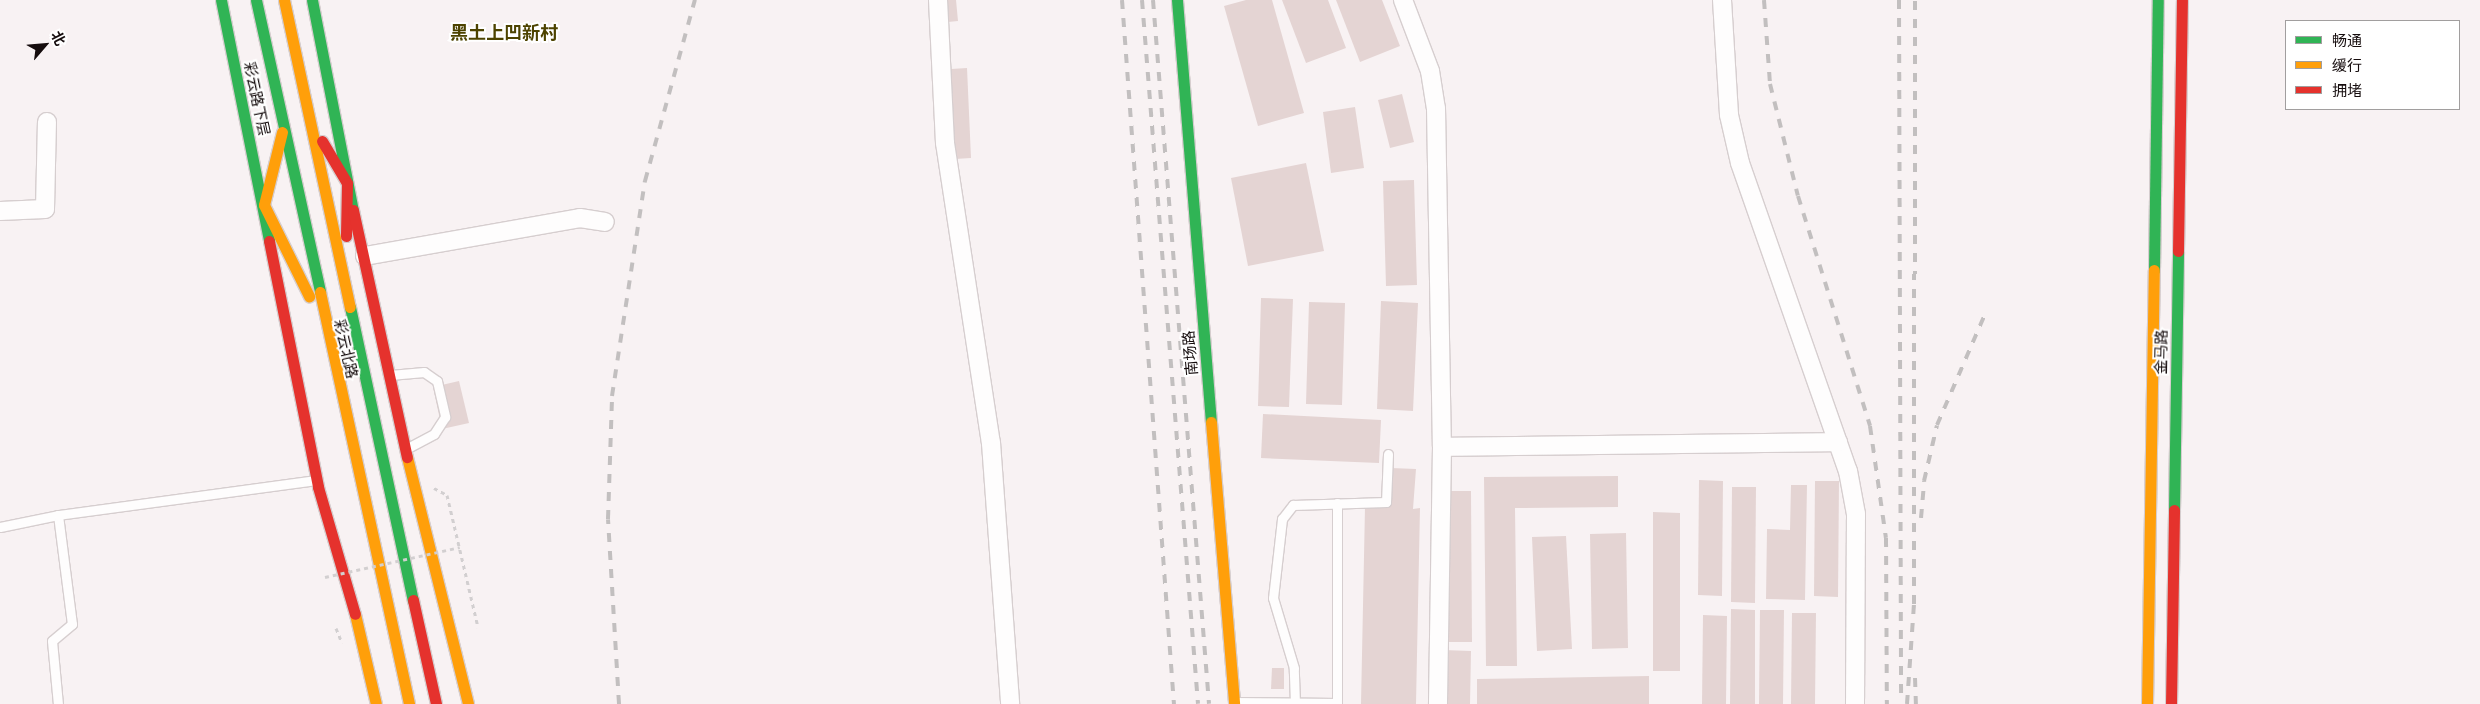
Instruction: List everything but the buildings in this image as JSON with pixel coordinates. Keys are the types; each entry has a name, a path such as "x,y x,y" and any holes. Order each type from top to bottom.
{"main road":[{"name":"彩云路下层","path":"221,0 264,205"},
{"name":"彩云北路","path":"256,0 326,330 409,704"},
{"name":"彩云北路","path":"284,0 345,280 377,444 436,704"},
{"path":"312,0 347,183 365,256 406,449 468,704"},
{"name":"南场路","path":"1177,0 1234,703"},
{"name":"金马路","path":"2147,704 2158,0"},
{"name":"金马路","path":"2171,704 2182,0"},
{"path":"311,123 347,183 345,280"},
{"path":"284,125 264,205 316,480 360,630 376,704"},
{"path":"264,205 326,330"}],"street":[{"path":"938,0 945,143 991,443 1010,704"},
{"path":"1404,0 1430,71 1436,108 1442,447 1438,704"},
{"path":"1722,0 1729,115 1740,163 1838,442 1856,514 1855,704"},
{"path":"0,211 45,209 47,122"},
{"path":"365,256 580,218 605,222"},
{"path":"1442,447 1838,442"}],"lane":[{"path":"390,375 424,372 437,381 445,417 434,434 406,449"},
{"path":"1295,703 1294,668 1273,598 1282,519 1293,505 1386,502 1388,454"},
{"path":"0,527 58,515 316,480"},
{"path":"1234,703 1337,703 1337,503"},
{"path":"58,515 72,624 52,641 58,704"}],"path":[{"path":"447,495 478,627"},
{"path":"325,577 460,547"}],"railway":[{"path":"619,704 608,519 612,396 645,181 695,0"},
{"path":"1122,0 1174,704"},
{"path":"1142,0 1198,704"},
{"path":"1153,0 1209,704"},
{"path":"1764,0 1770,84 1798,196 1870,426 1886,538 1887,704"},
{"path":"1899,0 1901,694"},
{"path":"1907,704 1914,604 1915,0"},
{"path":"1921,518 1924,481 1937,425 1985,314"},
{"path":"1915,678 1916,704"}],"traffic: fast":[{"path":"221,0 269,241"},
{"path":"256,0 320,292"},
{"path":"312,0 353,210"},
{"path":"1177,0 1211,422"},
{"path":"2154,270 2158,0"},
{"path":"2174,510 2178,251"},
{"path":"350,307 413,600"}],"traffic: slow":[{"path":"284,0 350,307"},
{"path":"282,132 264,205 309,296"},
{"path":"2147,704 2154,270"},
{"path":"320,292 409,704"},
{"path":"1211,422 1234,704"},
{"path":"407,457 468,704"},
{"path":"355,614 376,704"}],"traffic: jam":[{"path":"2178,251 2182,0"},
{"path":"322,141 347,183 346,236"},
{"path":"353,210 407,457"},
{"path":"269,241 318,487 355,614"},
{"path":"2171,704 2174,510"},
{"path":"413,600 436,704"}],"district":[{"name":"黑土上凹新村","path":"504,33"}]}
